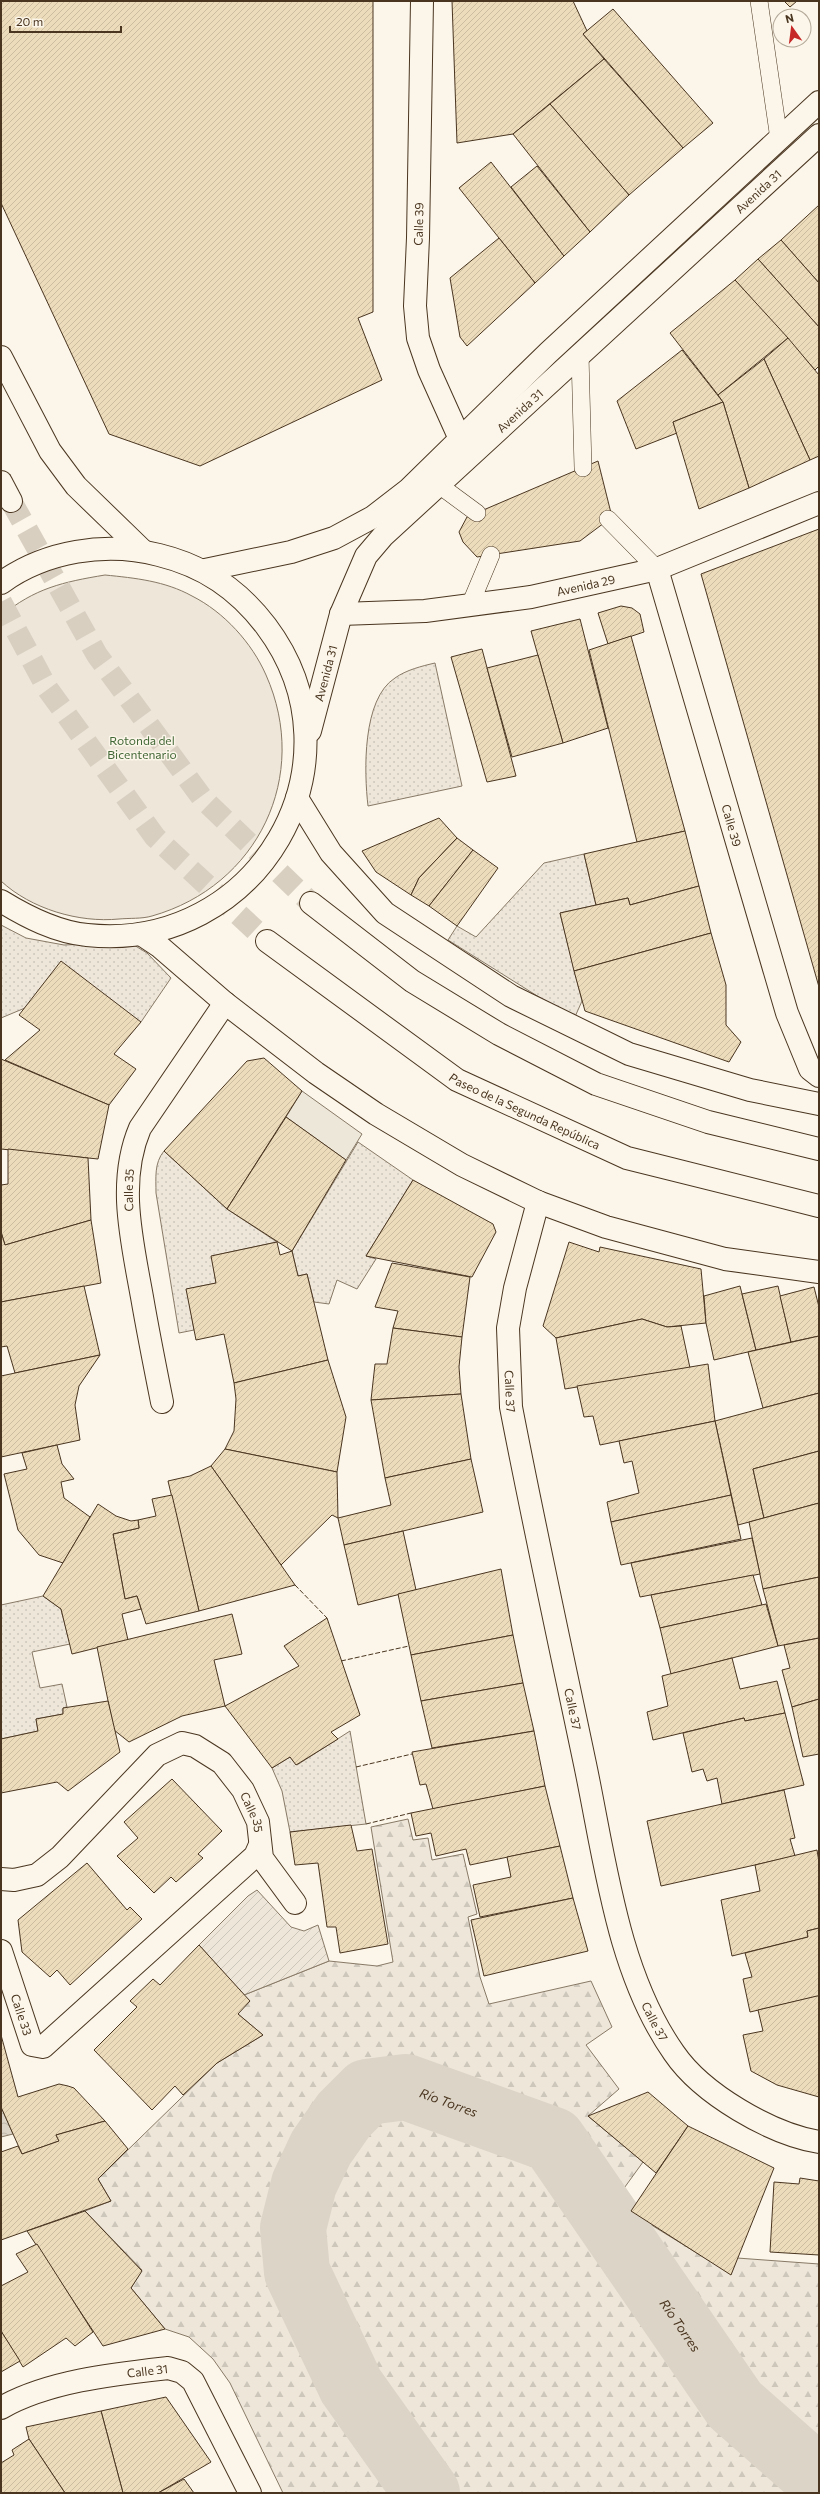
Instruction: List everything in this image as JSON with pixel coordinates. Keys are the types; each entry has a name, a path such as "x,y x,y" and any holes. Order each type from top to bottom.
{"main road":[{"name":"Calle 39","path":"422,1 418,238 415,306 418,338 429,370 460,439"},
{"name":"Avenida 31","path":"205,570 291,552 334,538 373,517 408,490 548,353 819,102"},
{"name":"Avenida 31","path":"307,741 341,614 366,556 383,536 819,135"},
{"path":"1,357 54,457 76,486 142,550"},
{"path":"1,482 12,501"},
{"name":"Avenida 29","path":"341,614 425,611 531,597 657,569 819,503"},
{"path":"1,583 42,561 74,552 108,548 142,550 177,559 205,570 251,605 281,645 300,691 307,741 303,781 297,798 271,853 246,883 215,907 180,924 141,934 86,935 34,921 1,901"},
{"name":"Calle 39","path":"657,569 788,1013 810,1069 819,1076"},
{"path":"297,798 331,853 385,913 511,996 629,1054 750,1090 819,1104"},
{"path":"311,903 412,981 499,1034 596,1084 708,1122 819,1149"},
{"path":"141,934 159,946 225,1003 316,1073 376,1114 462,1165 538,1202 606,1227 726,1259 819,1272"},
{"name":"Paseo de la Segunda República","path":"267,941 457,1080 471,1087 627,1158 819,1206"},
{"name":"Calle 35","path":"162,1402 132,1244 128,1207 128,1173 133,1144 140,1128 225,1003"},
{"name":"Calle 37","path":"538,1202 515,1288 508,1328 511,1407 619,1925 649,2012 675,2054 710,2092 755,2118 810,2140"},
{"name":"Calle 35","path":"1,1879 14,1880 36,1874 60,1857 158,1755 182,1743 195,1746 222,1763 243,1790 258,1822 259,1847 266,1865 295,1903"},
{"name":"Calle 33","path":"1,1951 32,2045 43,2047 255,1856 259,1847"},
{"name":"Calle 31","path":"1,2408 26,2396 70,2384 168,2368 182,2372 193,2381 250,2493"}],"lane":[{"path":"759,1 779,139"},
{"path":"580,355 583,468"},
{"path":"439,485 477,513"},
{"path":"608,519 657,569"},
{"path":"470,605 491,555"}],"green space":[{"name":"Rotonda del Bicentenario","path":"105,575 139,579 171,587 192,596 215,611 236,630 253,651 266,675 278,713 282,751 278,788 266,822 247,853 221,880 189,901 144,918 104,920 88,919 56,912 26,899 1,881 1,616 26,599 50,588 76,580"},
{"path":"435,663 462,786 368,806 366,756 371,719 376,702 384,688 399,675"},
{"path":"584,854 596,905 560,913 582,1001 574,1019 448,940 457,926 476,937 544,863"},
{"path":"1,925 26,938 64,945 129,942 147,953 171,978 141,1022 25,1008 1,1018"},
{"path":"358,1142 413,1180 366,1256 376,1259 357,1289 337,1280 329,1304 314,1302 307,1274 298,1276 292,1251"},
{"path":"164,1151 227,1209 277,1242 212,1256 216,1283 187,1289 194,1330 179,1333 156,1193 157,1166"},
{"path":"43,1596 61,1609 70,1644 32,1652 40,1688 62,1684 67,1707 63,1708 63,1714 36,1719 38,1731 1,1739 1,1605"},
{"path":"350,1731 366,1824 290,1832 282,1791 272,1768 290,1757 297,1765"},
{"path":"408,1819 413,1840 428,1838 432,1860 463,1854 477,1914 468,1917 480,1977 489,2004 591,1981 612,2027 586,2045 619,2089 588,2116 643,2162 614,2202 731,2274 737,2258 819,2264 819,2493 283,2493 230,2383 213,2359 189,2337 165,2329 131,2288 142,2270 85,2211 111,2201 98,2179 217,2063 263,2035 238,2014 244,1995 329,1961 377,1966 393,1962 371,1827"},
{"path":"257,1890 291,1927 304,1931 318,1925 329,1961 244,1995 199,1945 248,1896"}],"shaded area":[{"path":"302,1091 362,1134 346,1160 286,1117"}],"water":[{"path":"1,2107 13,2134 1,2137"}],"building":[{"path":"1,1 373,1 373,312 358,318 382,380 200,466 109,434 1,203"},
{"path":"452,1 573,1 587,31 583,34 604,59 513,134 457,143"},
{"path":"784,1 797,1 790,7"},
{"path":"613,9 713,123 683,148 583,34"},
{"path":"604,59 683,148 629,195 550,104"},
{"path":"550,104 629,195 590,232 513,134"},
{"path":"491,162 564,256 535,283 459,188"},
{"path":"537,166 590,232 564,256 511,187"},
{"path":"819,205 819,283 781,240"},
{"path":"499,238 535,283 467,346 460,337 450,278"},
{"path":"781,240 819,283 819,327 758,259"},
{"path":"758,259 819,327 819,366 815,370 735,280"},
{"path":"735,280 788,338 718,395 670,333"},
{"path":"788,338 819,375 819,456 810,460 764,359"},
{"path":"682,350 723,402 673,422 677,433 636,449 617,401"},
{"path":"764,359 810,460 749,488 723,402 718,395"},
{"path":"723,402 749,488 699,509 673,422"},
{"path":"598,461 612,517 580,541 477,557 463,542 459,532 467,517"},
{"path":"819,529 819,987 701,574"},
{"path":"621,606 632,608 640,614 644,632 608,644 598,613"},
{"path":"580,619 608,728 563,743 531,631"},
{"path":"631,636 685,831 637,842 589,650"},
{"path":"482,649 516,776 487,782 451,657"},
{"path":"538,655 563,743 512,757 487,668"},
{"path":"439,818 457,838 419,878 411,895 376,872 362,851"},
{"path":"685,831 699,886 630,905 628,898 596,905 584,854"},
{"path":"457,838 473,850 429,906 411,895 419,878"},
{"path":"473,850 498,868 457,926 429,906"},
{"path":"699,886 711,933 574,971 560,913 628,898 630,905"},
{"path":"711,933 726,985 726,1025 741,1042 729,1062 585,1011 574,971"},
{"path":"61,961 141,1022 114,1054 136,1069 109,1105 5,1060 40,1030 19,1015"},
{"path":"264,1058 302,1091 227,1209 164,1151 247,1061"},
{"path":"1,1059 109,1105 98,1159 1,1149"},
{"path":"286,1117 346,1160 292,1251 227,1209"},
{"path":"8,1149 88,1158 91,1220 5,1245 1,1232 1,1185 8,1184"},
{"path":"413,1180 493,1224 496,1232 472,1277 366,1256"},
{"path":"91,1220 101,1283 1,1302 1,1232 5,1245"},
{"path":"277,1242 280,1255 292,1251 298,1276 307,1274 328,1360 234,1383 224,1334 196,1340 186,1289 216,1283 211,1256"},
{"path":"569,1242 599,1252 600,1247 701,1269 706,1323 667,1327 642,1319 556,1338 543,1326"},
{"path":"392,1263 470,1277 462,1337 393,1328 398,1311 375,1307"},
{"path":"84,1286 100,1355 15,1373 7,1346 1,1347 1,1302"},
{"path":"740,1286 756,1350 714,1360 706,1323 704,1296"},
{"path":"778,1286 791,1342 756,1350 742,1294"},
{"path":"814,1287 819,1307 819,1336 791,1342 780,1296"},
{"path":"642,1319 667,1327 681,1326 690,1368 565,1389 556,1338"},
{"path":"393,1328 462,1337 459,1367 461,1394 371,1400 375,1364 387,1364"},
{"path":"819,1336 819,1393 763,1408 748,1352"},
{"path":"100,1355 79,1386 75,1405 80,1440 1,1457 1,1376"},
{"path":"328,1360 346,1417 337,1472 225,1449 234,1431 236,1399 234,1383"},
{"path":"708,1364 715,1421 600,1445 593,1416 584,1417 577,1386"},
{"path":"819,1393 819,1451 753,1469 764,1518 738,1525 715,1421"},
{"path":"461,1394 471,1459 385,1478 371,1400"},
{"path":"715,1421 731,1495 611,1522 607,1502 639,1493 632,1461 624,1463 619,1441"},
{"path":"57,1445 62,1464 74,1479 61,1482 64,1498 90,1517 63,1563 39,1555 18,1530 4,1474 27,1469 22,1453"},
{"path":"225,1449 337,1472 338,1518 332,1515 281,1565 211,1466"},
{"path":"819,1451 819,1503 764,1518 753,1469"},
{"path":"471,1459 483,1512 344,1545 338,1518 391,1505 385,1478"},
{"path":"211,1466 295,1585 199,1611 168,1481 190,1476"},
{"path":"172,1495 199,1611 146,1624 137,1596 125,1599 113,1534 139,1528 138,1520 156,1516 152,1499"},
{"path":"731,1495 741,1539 621,1565 611,1522"},
{"path":"819,1503 819,1577 763,1589 749,1522"},
{"path":"98,1504 116,1516 131,1521 138,1520 139,1528 113,1534 125,1599 137,1596 141,1609 122,1614 128,1640 72,1654 61,1609 43,1596"},
{"path":"403,1531 416,1590 358,1605 344,1545"},
{"path":"752,1538 760,1574 640,1597 631,1563"},
{"path":"501,1569 513,1635 411,1655 398,1594"},
{"path":"753,1575 762,1605 660,1628 651,1595"},
{"path":"819,1577 819,1638 778,1646 763,1589"},
{"path":"766,1604 778,1646 671,1674 660,1628"},
{"path":"232,1614 242,1654 214,1660 225,1706 182,1716 129,1742 114,1730 97,1647"},
{"path":"327,1618 360,1715 331,1732 338,1739 296,1765 290,1757 272,1768 225,1706 299,1666 284,1646"},
{"path":"513,1635 523,1683 421,1701 411,1655"},
{"path":"819,1638 819,1699 792,1707 782,1670 790,1668 784,1645"},
{"path":"732,1658 740,1689 777,1681 785,1713 745,1721 744,1718 653,1740 647,1712 668,1706 662,1676"},
{"path":"523,1683 534,1731 432,1748 421,1701"},
{"path":"819,1699 819,1754 803,1757 792,1707"},
{"path":"108,1701 120,1752 68,1791 57,1782 1,1793 1,1739 38,1731 36,1719 63,1714 63,1708"},
{"path":"785,1713 804,1785 722,1804 717,1778 707,1781 703,1769 692,1772 683,1733 744,1718 745,1721"},
{"path":"534,1731 545,1786 433,1809 426,1784 420,1785 412,1752"},
{"path":"172,1779 222,1831 198,1854 203,1858 176,1882 171,1877 154,1893 117,1856 138,1838 124,1822"},
{"path":"545,1786 560,1846 470,1865 466,1849 436,1856 431,1833 416,1836 411,1813"},
{"path":"784,1790 795,1838 790,1839 795,1856 661,1886 647,1821"},
{"path":"351,1825 357,1851 372,1849 388,1944 340,1953 336,1927 327,1927 318,1863 295,1865 290,1832"},
{"path":"560,1846 573,1898 480,1917 473,1885 511,1877 507,1857"},
{"path":"817,1850 819,1862 819,1928 807,1931 808,1937 732,1956 721,1900 760,1891 755,1865"},
{"path":"87,1863 127,1910 130,1907 142,1919 70,1985 57,1970 50,1977 22,1952 18,1920"},
{"path":"573,1898 588,1951 484,1976 471,1920"},
{"path":"819,1928 819,1996 750,2012 743,1979 752,1977 745,1953 808,1937 807,1931"},
{"path":"199,1945 250,2001 238,2014 263,2035 217,2063 183,2095 175,2086 152,2110 94,2050 137,2007 130,2001 153,1979 160,1985"},
{"path":"819,1996 819,2097 777,2085 751,2071 743,2035 763,2031 758,2010"},
{"path":"1,2035 18,2097 59,2084 68,2086 74,2088 105,2121 56,2135 59,2141 22,2154 1,2107"},
{"path":"648,2092 688,2126 656,2173 588,2116"},
{"path":"105,2121 128,2149 98,2179 111,2201 1,2240 1,2152 18,2146 22,2154 59,2141 56,2135"},
{"path":"688,2126 774,2168 731,2275 631,2211"},
{"path":"800,2178 819,2181 819,2255 770,2252 774,2182 799,2184"},
{"path":"85,2211 142,2271 131,2288 165,2329 103,2346 27,2231"},
{"path":"37,2244 93,2332 75,2346 66,2338 23,2367 1,2331 1,2286 28,2272 16,2254"},
{"path":"1,2331 20,2361 1,2372"},
{"path":"166,2397 211,2462 158,2493 123,2493 101,2411"},
{"path":"101,2411 123,2493 65,2493 29,2439 26,2427"},
{"path":"29,2439 65,2493 1,2493 1,2463 14,2455 12,2450"},
{"path":"184,2479 194,2493 158,2493"}],"waterway":[{"name":"Río Torres","path":"427,2493 351,2386 297,2272 293,2228 304,2184 321,2148 344,2115 367,2092 406,2087 553,2140 735,2405 819,2479"}],"tunnel":[{"path":"11,501 97,655 203,799 311,903"},
{"path":"1,602 47,688 155,837 267,941"}],"fence":[{"path":"295,1585 327,1618"},
{"path":"341,1661 409,1646"},
{"path":"356,1767 412,1754"},
{"path":"366,1824 411,1813"}]}
